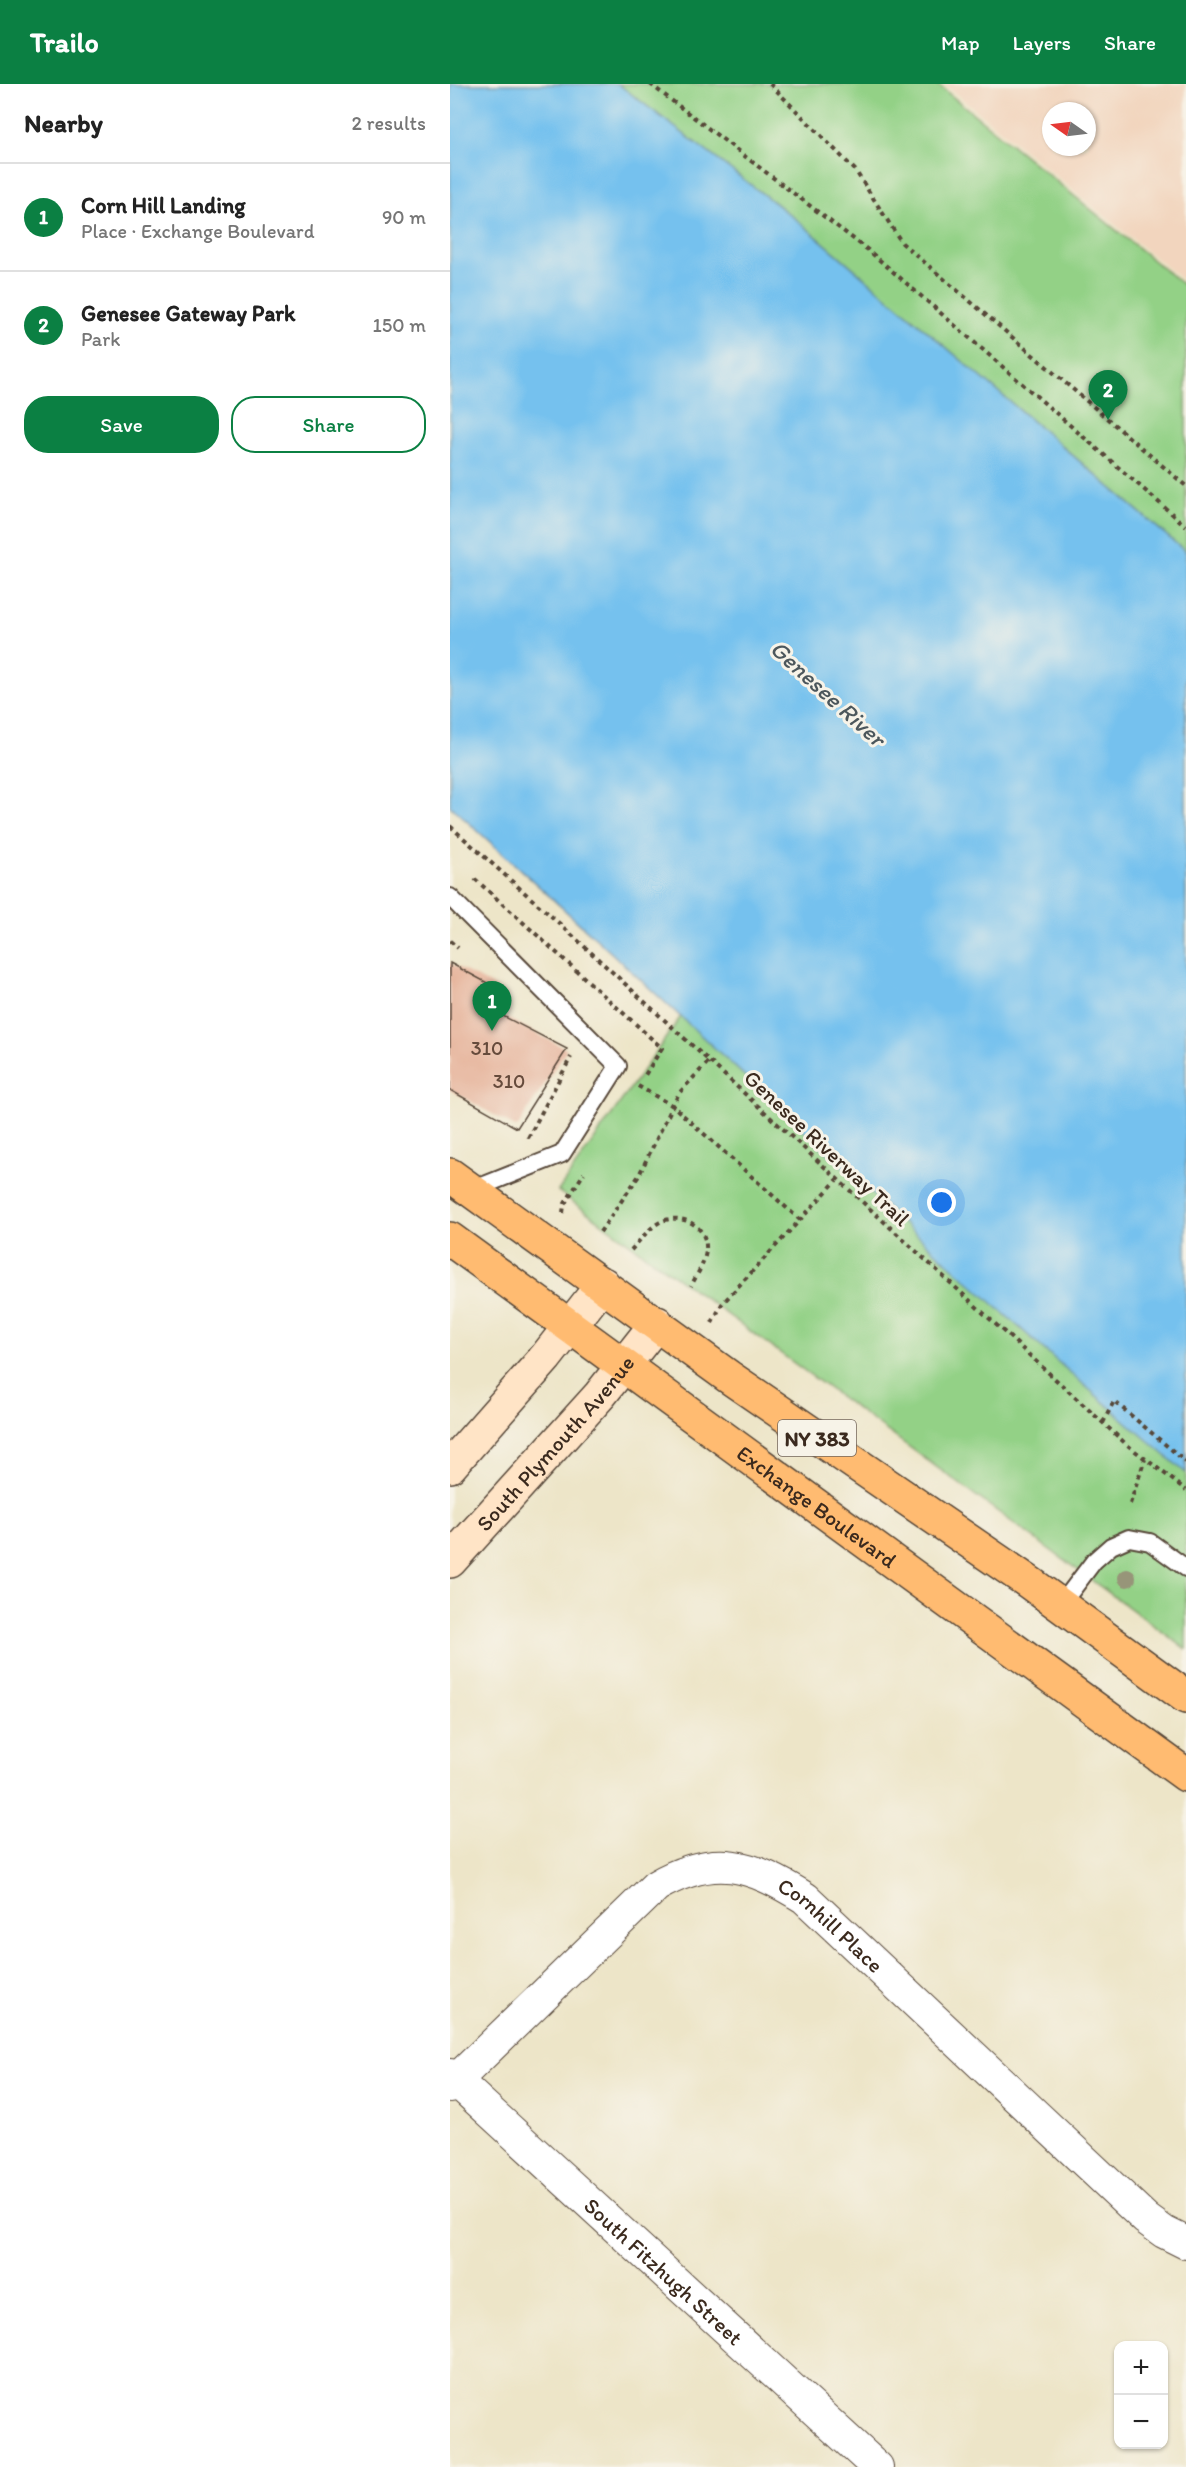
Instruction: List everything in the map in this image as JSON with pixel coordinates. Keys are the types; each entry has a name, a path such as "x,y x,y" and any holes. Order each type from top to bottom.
{"main road":[{"name":"NY 383","path":"461,1182 746,1388 1060,1606 1186,1697"},
{"name":"Exchange Boulevard","path":"450,1239 1186,1775"},
{"path":"450,1466 571,1326 603,1284"},
{"name":"South Plymouth Avenue","path":"450,1561 600,1395 657,1323"}],"street":[{"name":"Cornhill Place","path":"452,2080 578,1964 656,1886 680,1873 705,1866 730,1866 757,1873 805,1898 1146,2219 1164,2232 1186,2243"},
{"name":"South Fitzhugh Street","path":"452,2080 877,2467"}],"lane":[{"path":"450,897 618,1066 562,1154 519,1171 461,1182"},
{"path":"1060,1606 1094,1562 1111,1546 1129,1538 1150,1542 1186,1568"}],"path":[{"path":"650,84 868,250 1186,526"},
{"path":"770,84 855,170 902,243 1186,486"},
{"name":"Genesee Riverway Trail","path":"450,826 1126,1444 1186,1490"},
{"path":"450,941 466,955"},
{"path":"526,1143 572,1056"},
{"path":"600,1232 638,1177 679,1094 709,1061"},
{"path":"638,1086 673,1106 800,1220"},
{"path":"707,1332 722,1304 837,1180"},
{"path":"631,1251 655,1225 676,1218 693,1222 704,1235 706,1255 691,1286"},
{"path":"1103,1423 1114,1401 1186,1462"},
{"path":"1130,1504 1145,1459"}],"shaded area":[{"path":"944,84 1186,84 1186,283"}],"green space":[{"path":"618,84 937,84 1186,287 1186,552 797,220"},
{"path":"691,1002 1186,1454 1186,1649 558,1191"}],"water":[{"name":"Genesee River","path":"450,84 618,84 797,220 1186,552 1186,1473 999,1310 450,806"}],"building":[{"path":"450,963 508,994 499,1014 567,1049 517,1128 450,1090"}],"place":[{"name":"Genesee Gateway Park","path":"1108,420"},
{"name":"Corn Hill Landing","path":"492,1031"}]}
